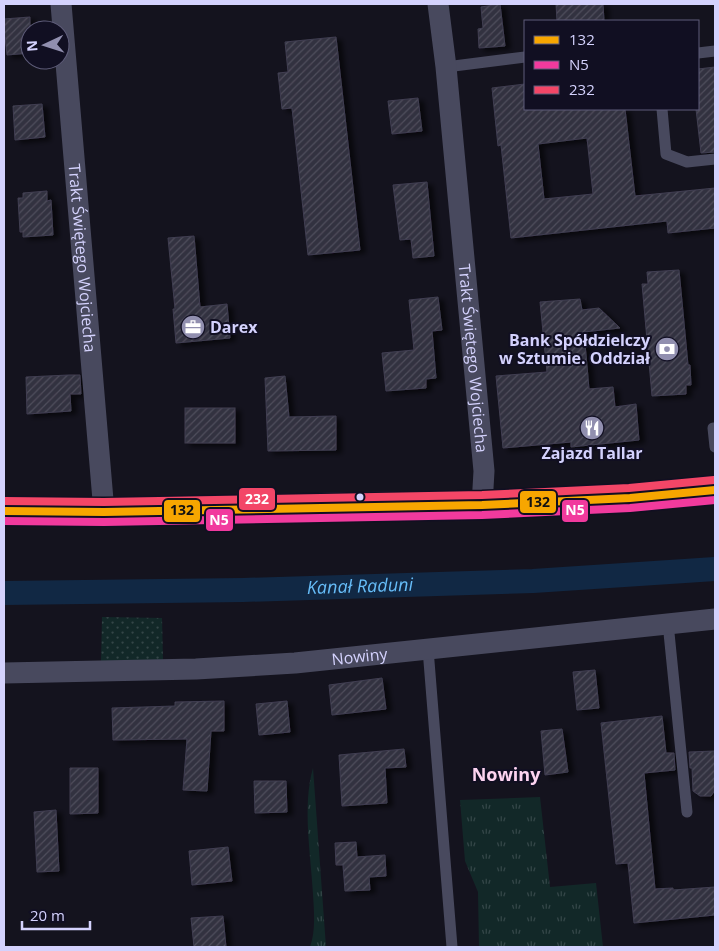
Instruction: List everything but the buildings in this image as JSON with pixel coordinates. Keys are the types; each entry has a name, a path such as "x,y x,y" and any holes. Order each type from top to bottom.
{"main road":[{"path":"4,511 104,512 482,505 630,498 715,490"}],"street":[{"name":"Trakt Świętego Wojciecha","path":"62,4 104,512"},
{"name":"Trakt Świętego Wojciecha","path":"438,4 446,67 484,470 482,505"},
{"name":"Nowiny","path":"4,673 196,670 295,663 715,619"}],"lane":[{"path":"699,53 715,51"},
{"path":"446,67 524,57"},
{"path":"662,110 666,154 687,162 715,160"},
{"path":"715,428 713,428 715,447"},
{"path":"668,623 687,812"},
{"path":"428,649 452,947"}],"green space":[{"path":"102,617 162,618 163,660 101,661"},
{"path":"313,768 326,947 310,947 314,928 314,914 308,831 308,798"},
{"path":"540,797 550,887 596,883 603,947 479,947 478,892 465,861 460,800"}],"waterway":[{"name":"Kanał Raduni","path":"4,593 243,590 533,581 715,569"}],"transit line":[{"name":"232","path":"4,501 104,502 482,495 629,488 714,480"},
{"name":"132","path":"4,511 104,512 482,505 630,498 715,490"},
{"name":"N5","path":"4,521 104,522 482,515 630,508 715,500"}],"place":[{"name":"Darex","path":"193,327"},
{"name":"Bank Spółdzielczy w Sztumie. Oddział","path":"667,349"},
{"name":"Zajazd Tallar","path":"592,428"}],"district":[{"name":"Nowiny","path":"506,775"}]}
